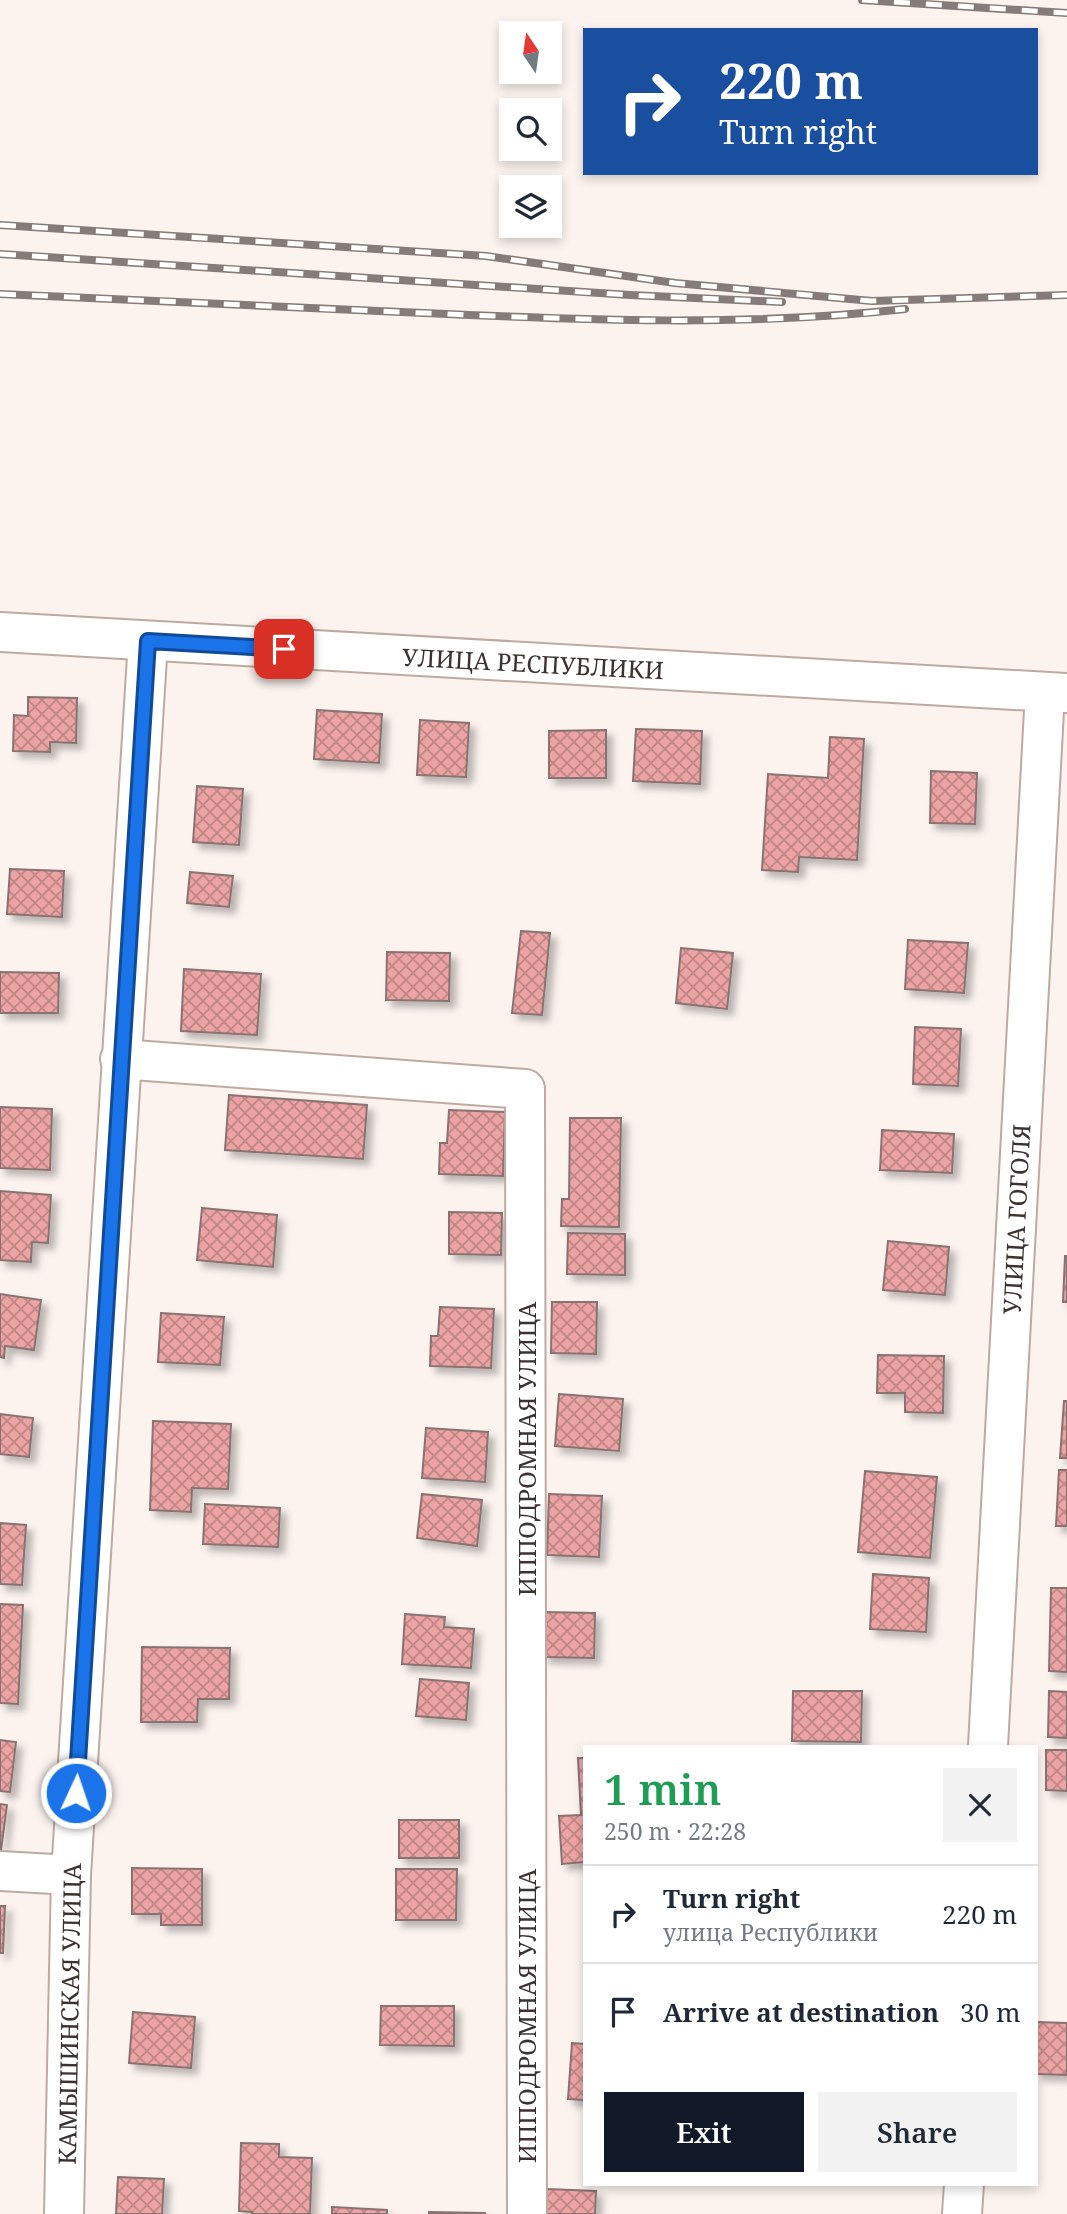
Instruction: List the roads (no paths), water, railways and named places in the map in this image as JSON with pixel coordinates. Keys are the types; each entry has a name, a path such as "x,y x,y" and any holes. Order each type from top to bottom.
{"street":[{"name":"УЛИЦА РЕСПУБЛИКИ","path":"0,632 1056,693"},
{"name":"КАМЫШИНСКАЯ УЛИЦА","path":"64,2214 71,1875 148,641"},
{"name":"УЛИЦА ГОГОЛЯ","path":"988,1745 1056,693"},
{"name":"ИППОДРОМНАЯ УЛИЦА","path":"120,1059 526,1089 527,2214"},
{"path":"0,1871 71,1875"},
{"path":"962,2214 964,2186"}],"railway":[{"path":"862,0 1067,13"},
{"path":"0,225 486,256 675,283 872,301 1067,295"},
{"path":"0,254 630,295 782,302"},
{"path":"0,294 605,320 785,318 905,309"}]}
